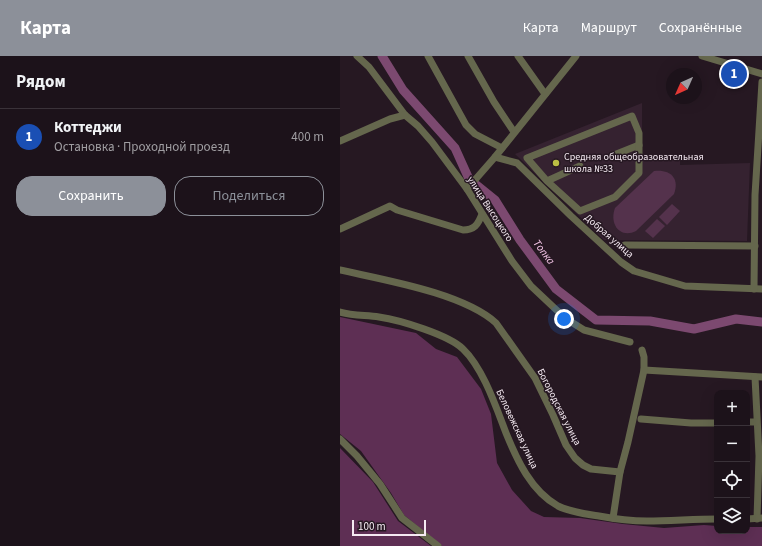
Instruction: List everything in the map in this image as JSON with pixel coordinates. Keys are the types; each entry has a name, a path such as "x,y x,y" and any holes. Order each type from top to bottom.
{"street":[{"name":"улица Высоцкого","path":"357,56 369,67 405,115 418,126 432,142 466,189 512,261 531,286 565,318 584,330 630,342"},
{"name":"Добрая улица","path":"428,56 466,124 475,134 517,163 576,221 621,262 634,271 685,286 762,289"},
{"path":"468,56 494,102 514,132"},
{"path":"518,56 545,94"},
{"path":"466,189 499,152 576,56"},
{"path":"702,56 762,74"},
{"path":"754,289 757,244 762,82"},
{"path":"340,141 390,119 405,115"},
{"path":"632,116 639,133 639,145 640,173 615,197 580,210 547,181 527,158 632,116"},
{"path":"614,155 639,145"},
{"path":"547,181 580,166"},
{"path":"340,229 390,206 396,210 463,230 469,230 476,227 482,214"},
{"path":"625,245 757,244"},
{"name":"Богородская улица","path":"340,270 426,290 475,309 488,316 496,323 535,378 553,414 566,445 575,458 583,465 591,469 620,472"},
{"name":"Беловежская улица","path":"340,312 349,315 379,317 416,326 448,339 463,349 471,358 481,376 518,460 527,476 557,505 566,509 589,514 646,521 714,519"},
{"path":"613,518 620,472 644,370 644,357 642,350"},
{"path":"644,370 758,377 756,422 760,456 759,518"},
{"path":"641,419 691,423 714,423"},
{"path":"750,422 756,422"},
{"path":"340,439 357,456 380,484 402,518 438,546"}],"shaded area":[{"path":"642,103 642,156 680,157 680,165 750,163 747,241 604,240 515,154"},
{"path":"654,171 669,173 675,179 676,188 674,194 636,231 625,233 621,231 615,224 615,208"},
{"path":"672,204 680,211 667,225 659,217"},
{"path":"657,219 665,226 653,238 645,231"},
{"path":"340,317 416,333 436,349 457,357 481,389 491,414 497,463 512,490 531,511 544,517 580,518 664,528 704,525 714,526 714,534 750,534 750,527 762,527 762,546 442,546 404,515 391,493 361,451 340,434"},
{"path":"340,448 373,482 398,521 431,546 340,546"}],"waterway":[{"name":"Топка","path":"382,56 403,90 455,148 469,179 495,200 520,240 556,289 596,320 650,321 694,329 736,319 762,322"}],"place":[{"name":"Коттеджи","path":"734,74"},
{"name":"Средняя общеобразовательная школа №33","path":"556,163"}]}
